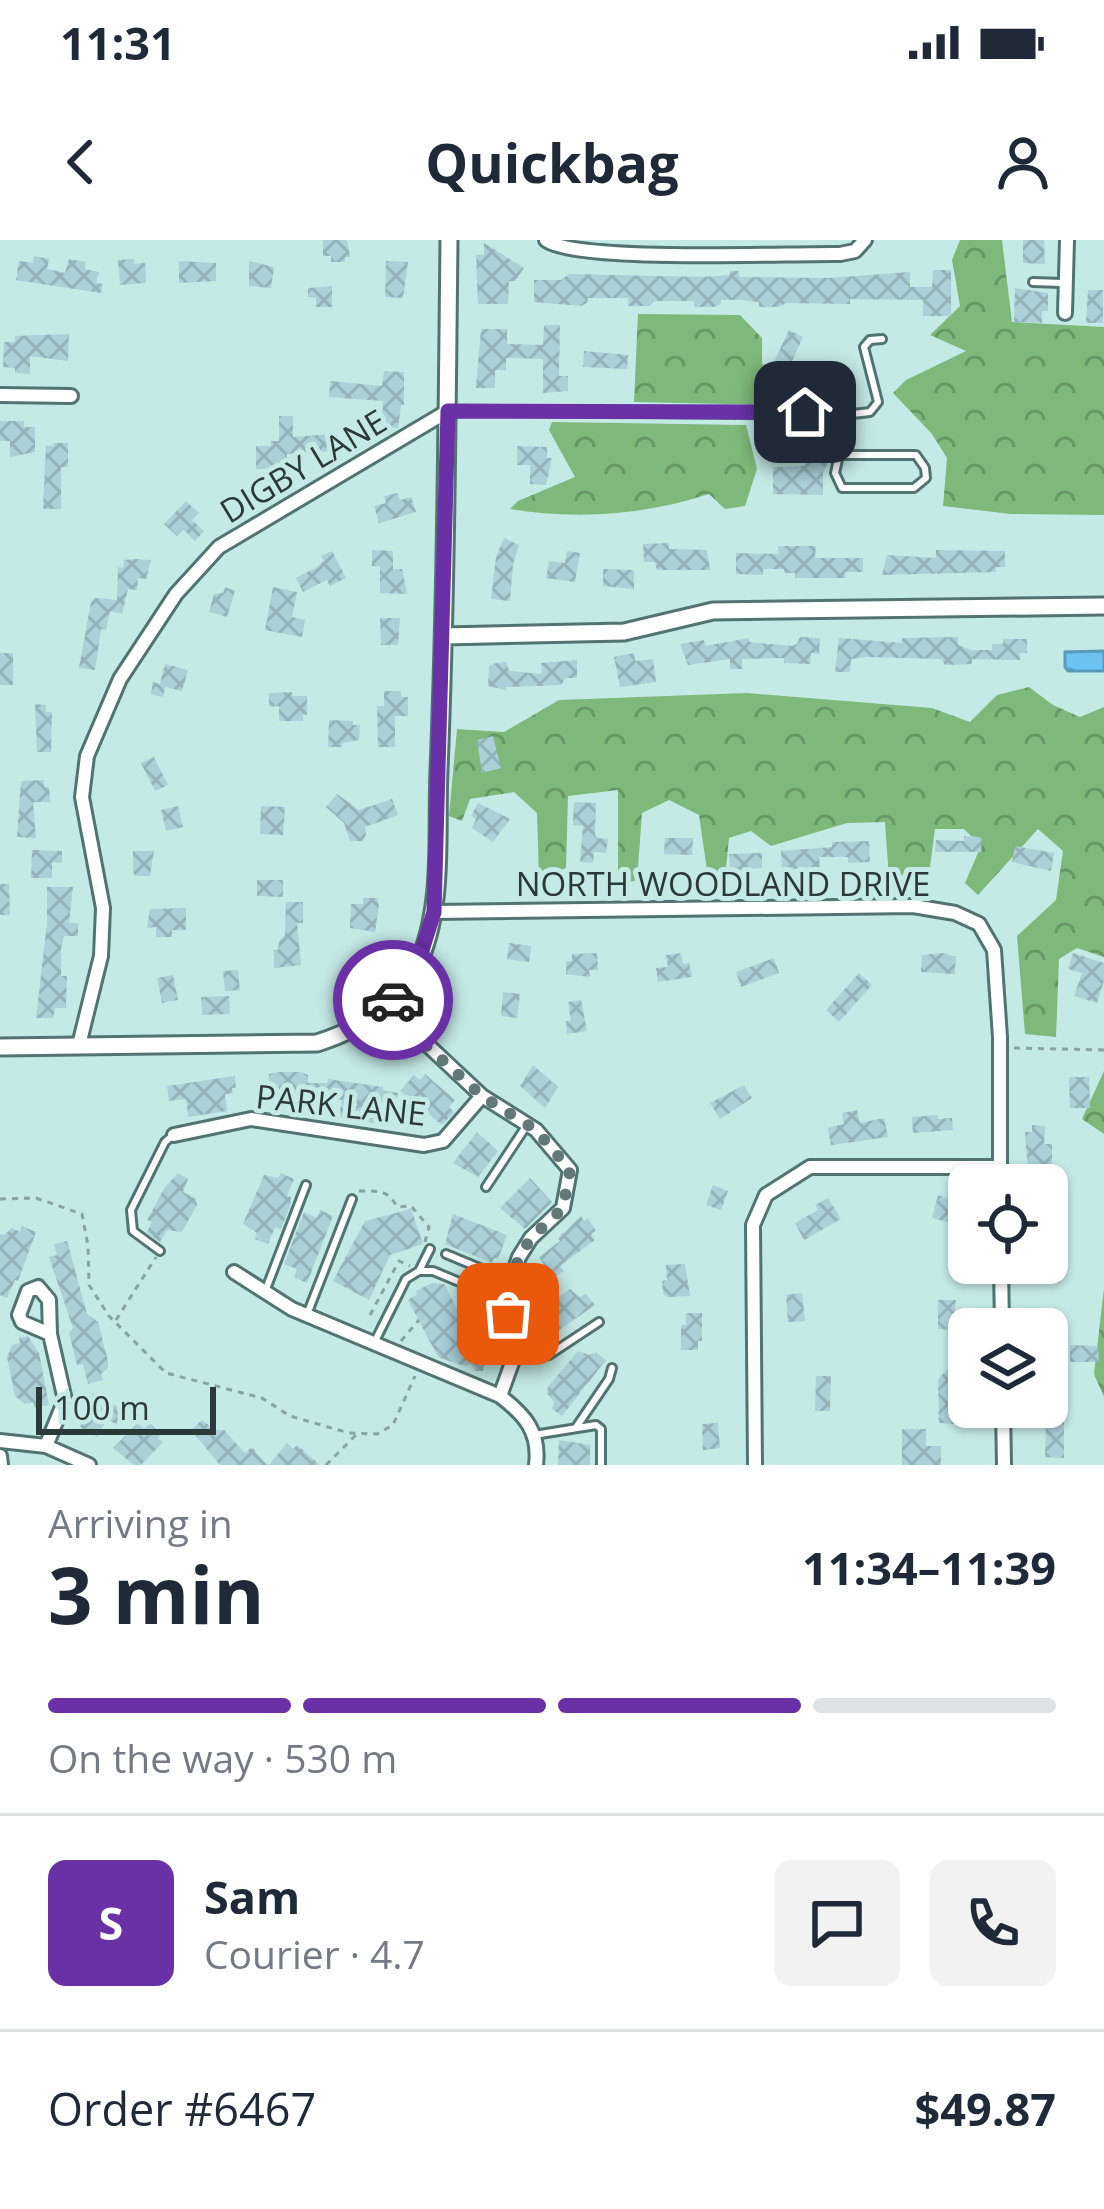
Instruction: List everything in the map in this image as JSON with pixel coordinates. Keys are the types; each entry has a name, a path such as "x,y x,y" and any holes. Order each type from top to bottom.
{"street":[{"path":"0,1047 317,1043 356,1028 387,1007 417,966 434,912 444,636 449,240"},
{"path":"547,240 558,248 594,252 840,254 855,251 865,240"},
{"path":"1065,313 1067,240"},
{"path":"0,395 71,396"},
{"name":"DIGBY LANE","path":"79,1046 100,956 103,908 82,797 87,756 120,679 176,594 219,547 448,411"},
{"path":"444,636 624,632 713,611 1104,607"},
{"name":"NORTH WOODLAND DRIVE","path":"434,912 913,906 955,913 979,924 994,950 1000,1047"},
{"path":"387,1007 482,1096 527,1125 570,1170 563,1208 531,1238 511,1281"},
{"path":"1000,1047 1000,1164"},
{"name":"PARK LANE","path":"174,1135 251,1119 424,1145 443,1142 482,1096"},
{"path":"754,1465 753,1225 766,1195 810,1167 948,1167"},
{"path":"234,1272 307,1316 500,1396 528,1417 536,1465"},
{"path":"46,1446 65,1400 50,1334"},
{"path":"500,1396 513,1360"},
{"path":"1003,1428 1004,1465"},
{"path":"0,1442 46,1446 89,1465"}],"lane":[{"path":"1033,282 1066,283"},
{"path":"448,411 871,412 878,402 864,347 870,340 882,339"},
{"path":"805,412 814,441 839,454 916,455 926,478 914,488 842,488 836,473 839,454"},
{"path":"486,1187 527,1125"},
{"path":"160,1251 133,1231 130,1210 165,1142 174,1135"},
{"path":"265,1293 306,1184"},
{"path":"307,1316 352,1199"},
{"path":"374,1344 425,1248"},
{"path":"446,1254 511,1281 508,1314 513,1360"},
{"path":"414,1269 433,1270 469,1286 513,1360"},
{"path":"513,1360 549,1355 599,1322"},
{"path":"577,1426 612,1368"},
{"path":"534,1436 596,1425 601,1430 601,1465"}],"path":[{"path":"1000,1047 1104,1050"},
{"path":"352,1199 357,1191 380,1190 397,1207 411,1206 428,1228 425,1248"},
{"path":"0,1199 36,1198 82,1214 88,1285 115,1322 166,1373 262,1399 290,1416 377,1434 393,1425 417,1373"},
{"path":"115,1322 160,1251"},
{"path":"370,1315 399,1261 414,1269"},
{"path":"400,1342 418,1320"},
{"path":"326,1465 358,1433"}],"green space":[{"path":"960,240 1002,240 1012,322 1104,327 1104,515 1011,514 943,506 947,458 932,434 893,393 906,380 966,351 930,335 960,306 952,260"},
{"path":"638,314 740,315 762,338 762,363 775,381 803,376 827,362 837,374 840,397 829,406 634,402"},
{"path":"552,422 746,425 757,469 745,506 725,509 709,494 610,514 510,509 518,501 575,477 549,430"},
{"path":"1029,687 1080,717 1104,707 1104,957 1077,948 1059,959 1056,1037 1025,1034 1017,936 1056,900 1063,851 1038,829 978,895 965,883 981,846 964,829 935,829 928,882 889,879 885,822 847,823 771,846 751,831 729,838 725,878 708,877 699,815 669,800 642,813 637,881 618,882 618,790 568,796 566,868 539,879 537,813 514,792 470,799 462,821 449,816 457,729 504,732 559,700 747,693 932,708 970,722 997,695"},
{"path":"1104,1071 1104,1134 1082,1119"},
{"path":"1104,1288 1104,1397 1094,1374"}],"water":[{"path":"1104,651 1104,671 1068,671 1065,667 1065,652"}],"building":[{"path":"323,240 347,240 350,257 331,262 331,256 323,256"},
{"path":"1023,240 1044,240 1045,264 1023,263"},
{"path":"484,243 524,268 515,281 509,281 508,304 478,304 476,255 484,255"},
{"path":"34,256 49,259 47,269 65,273 69,259 86,262 85,269 99,272 96,283 103,284 101,293 16,280 19,261 33,263"},
{"path":"134,259 134,264 145,263 146,283 120,285 118,260"},
{"path":"179,261 216,263 216,281 179,283"},
{"path":"249,261 274,267 271,288 249,286"},
{"path":"386,261 408,262 403,298 385,297"},
{"path":"933,270 951,270 951,316 923,316 923,300 850,299 850,304 786,303 779,307 759,307 759,302 741,300 721,300 714,307 694,307 694,301 628,306 629,298 588,298 581,306 534,302 534,280 561,280 569,274 703,277 739,271 739,277 828,278 910,272 910,287 932,287"},
{"path":"332,286 332,307 316,307 316,298 308,297 308,288"},
{"path":"1015,288 1048,293 1042,323 1014,322"},
{"path":"1088,290 1103,290 1103,323 1086,323"},
{"path":"544,325 560,325 559,376 568,376 568,391 543,393 543,359 506,358 506,370 495,370 495,388 476,388 481,329 507,329 507,344 543,345"},
{"path":"789,330 803,337 789,368 783,369 773,364"},
{"path":"69,334 68,361 30,356 30,374 3,367 4,342 15,342 15,336"},
{"path":"584,351 628,355 627,369 583,367"},
{"path":"384,371 404,372 398,428 382,427 383,401 329,397 330,381 382,386"},
{"path":"279,416 293,416 293,437 332,434 333,451 287,454 287,476 256,469 256,446 279,441"},
{"path":"0,421 24,421 24,427 35,427 35,452 10,457 10,441 0,441"},
{"path":"68,443 68,467 61,467 61,509 43,509 46,446"},
{"path":"517,446 547,447 547,458 552,458 546,485 530,484 530,465 517,465"},
{"path":"818,452 830,459 823,472 823,495 773,494 773,467 804,466"},
{"path":"397,493 400,500 411,497 416,512 379,523 374,506 386,503 384,496"},
{"path":"186,501 199,513 192,520 204,531 195,541 184,530 177,536 164,524"},
{"path":"504,538 519,545 510,601 491,599 496,557"},
{"path":"669,543 669,549 707,550 710,570 657,570 655,562 644,562 643,544"},
{"path":"778,546 816,546 815,558 863,558 863,572 845,572 845,578 795,578 795,573 784,573 784,569 763,569 763,575 736,574 736,553 778,554"},
{"path":"372,550 393,551 393,569 402,569 407,594 380,593 380,566 372,566"},
{"path":"936,550 1005,551 1005,567 996,567 996,572 882,575 887,555 936,558"},
{"path":"332,551 346,578 330,586 327,580 303,592 296,578"},
{"path":"567,551 580,553 575,582 546,578 549,561 565,563"},
{"path":"134,559 151,560 146,579 138,578 137,590 128,589 122,614 110,611 106,630 101,629 95,670 79,668 91,602 95,598 117,600 118,567"},
{"path":"603,569 634,570 634,589 603,586"},
{"path":"225,587 235,591 227,617 209,612 214,594 223,593"},
{"path":"273,587 297,592 292,617 305,620 302,637 265,630"},
{"path":"380,618 400,618 398,645 381,645"},
{"path":"800,637 820,638 819,654 811,653 810,664 784,663 784,658 742,659 742,669 730,669 730,659 688,665 680,644 704,640 705,646 749,638 749,642 792,646"},
{"path":"958,637 958,645 971,650 992,650 992,644 1003,644 1003,639 1027,639 1027,653 1020,653 1020,660 972,659 972,664 945,665 941,659 867,657 851,659 850,672 835,672 839,638 902,643 902,638"},
{"path":"0,653 13,653 13,685 0,685"},
{"path":"634,653 635,661 653,659 656,682 620,687 614,657"},
{"path":"577,660 577,678 566,678 561,685 506,690 488,686 489,666 496,663 506,662 509,671 542,674 541,663"},
{"path":"165,664 188,670 182,691 165,687 163,697 151,694 153,682 160,684"},
{"path":"384,691 401,691 401,697 408,697 408,716 395,716 395,747 378,747 377,706 384,706"},
{"path":"292,692 292,696 307,696 307,715 303,714 303,721 279,721 279,706 269,707 269,693"},
{"path":"35,704 46,705 46,712 52,712 51,752 37,752"},
{"path":"329,720 360,725 359,740 328,747"},
{"path":"493,736 501,768 482,773 477,740"},
{"path":"154,757 168,785 155,791 141,763"},
{"path":"44,780 50,802 33,802 36,838 17,837 21,781"},
{"path":"337,794 359,810 392,799 398,815 365,827 362,841 350,841 344,823 326,807"},
{"path":"574,802 596,803 595,834 608,839 606,853 594,852 593,863 580,862 583,826 573,825"},
{"path":"478,803 510,819 493,842 472,828 476,819 471,816"},
{"path":"178,806 183,827 166,831 161,810"},
{"path":"261,806 285,807 283,835 260,834"},
{"path":"964,836 982,837 981,852 935,852 936,840 964,841"},
{"path":"665,838 693,838 692,855 664,854"},
{"path":"869,841 870,862 819,857 820,869 782,869 781,851"},
{"path":"1015,846 1054,853 1051,871 1012,862"},
{"path":"32,850 62,851 62,863 52,862 52,878 31,878"},
{"path":"133,851 154,851 150,876 135,876"},
{"path":"762,853 762,868 730,871 729,854"},
{"path":"257,880 283,880 283,897 257,896"},
{"path":"0,884 9,884 10,915 0,915"},
{"path":"47,887 73,887 69,923 78,923 78,936 64,936 61,949 61,976 67,976 66,1008 55,1008 53,1018 36,1018 47,923"},
{"path":"363,898 377,898 375,932 350,928 351,904 363,904"},
{"path":"286,902 303,902 303,923 297,923 301,965 274,968 274,950 285,935"},
{"path":"186,908 186,930 172,930 172,937 156,937 156,927 147,928 150,909"},
{"path":"509,943 531,946 529,962 507,959"},
{"path":"597,953 598,970 589,970 590,977 566,974 566,961 572,961 572,954"},
{"path":"681,953 692,977 658,982 656,968 668,967 666,955"},
{"path":"1073,953 1104,963 1097,1003 1074,996 1082,973 1068,969"},
{"path":"358,955 376,969 362,985 345,972"},
{"path":"922,955 956,957 955,974 921,972"},
{"path":"774,958 779,973 741,987 736,972"},
{"path":"238,970 240,990 225,991 223,971"},
{"path":"859,973 872,985 839,1022 826,1010"},
{"path":"173,975 178,1000 162,1003 157,978"},
{"path":"503,992 520,994 517,1018 501,1016"},
{"path":"229,996 230,1014 202,1015 201,997"},
{"path":"581,1000 587,1031 567,1034 568,1002"},
{"path":"533,1065 558,1087 545,1108 520,1086"},
{"path":"301,1072 308,1075 308,1083 327,1083 328,1079 383,1087 398,1093 395,1110 380,1107 377,1124 339,1117 342,1100 316,1095 316,1100 295,1100 295,1105 260,1099 260,1082 269,1082 269,1074"},
{"path":"425,1074 455,1100 449,1107 454,1112 442,1125 400,1091 414,1075 420,1080"},
{"path":"235,1076 236,1088 225,1094 227,1111 188,1117 186,1099 169,1101 167,1086"},
{"path":"1069,1077 1089,1077 1090,1108 1070,1108"},
{"path":"744,1085 752,1098 720,1119 710,1103"},
{"path":"857,1110 860,1123 884,1118 888,1137 831,1145 828,1128 844,1124 842,1113"},
{"path":"938,1115 938,1119 952,1118 953,1130 913,1133 912,1117"},
{"path":"1032,1125 1045,1126 1044,1144 1052,1144 1052,1164 1027,1164 1025,1132 1032,1132"},
{"path":"477,1132 498,1151 478,1177 453,1163"},
{"path":"178,1173 188,1179 183,1192 196,1199 197,1205 182,1232 167,1230 160,1242 147,1232 152,1222 147,1220"},
{"path":"281,1173 294,1179 287,1196 290,1206 281,1229 275,1227 268,1244 255,1239 257,1233 243,1224 264,1175 278,1178"},
{"path":"530,1178 552,1202 525,1229 500,1208"},
{"path":"713,1185 728,1191 721,1210 706,1205"},
{"path":"938,1195 948,1198 948,1222 932,1218"},
{"path":"828,1198 841,1219 804,1240 795,1223"},
{"path":"411,1209 423,1244 390,1255 369,1300 333,1281 365,1221"},
{"path":"320,1210 333,1216 307,1283 294,1277 297,1269 284,1264 304,1212 317,1218"},
{"path":"453,1214 507,1235 498,1259 492,1263 445,1244"},
{"path":"581,1216 596,1231 591,1234 595,1240 560,1266 564,1271 552,1278 539,1257"},
{"path":"22,1226 36,1232 7,1298 0,1295 0,1234 12,1228 20,1232"},
{"path":"67,1241 87,1314 98,1322 108,1361 103,1380 88,1384 83,1364 77,1365 69,1333 73,1328 49,1257 57,1255 54,1244"},
{"path":"685,1264 690,1296 663,1294 666,1265"},
{"path":"432,1283 444,1284 465,1324 486,1328 493,1342 491,1361 486,1361 483,1371 438,1357 408,1300"},
{"path":"570,1289 579,1297 586,1294 595,1305 535,1347 527,1335 527,1319"},
{"path":"802,1293 805,1321 788,1322 786,1295"},
{"path":"938,1300 956,1300 955,1308 948,1308 948,1330 938,1329"},
{"path":"686,1313 702,1313 698,1350 681,1350"},
{"path":"28,1336 39,1353 49,1405 35,1408 33,1402 25,1404 15,1396 7,1357 19,1338"},
{"path":"1070,1345 1098,1346 1099,1362 1070,1362"},
{"path":"578,1351 596,1352 606,1360 562,1416 552,1409 548,1387"},
{"path":"948,1368 948,1424 939,1423 938,1379"},
{"path":"816,1376 831,1376 830,1411 815,1411"},
{"path":"93,1393 125,1411 117,1425 107,1419 97,1437 80,1427"},
{"path":"202,1420 215,1430 224,1430 245,1453 252,1447 267,1465 220,1465 191,1430"},
{"path":"138,1423 144,1429 150,1423 163,1442 141,1465 134,1465 113,1448"},
{"path":"718,1423 720,1448 703,1450 702,1424"},
{"path":"1046,1428 1064,1428 1064,1458 1045,1457"},
{"path":"902,1429 926,1429 926,1446 941,1446 941,1465 902,1465"},
{"path":"559,1440 590,1445 590,1465 558,1465"},
{"path":"287,1443 293,1449 297,1445 320,1465 269,1465"}],"way so far":[{"path":"393,1000 387,1007 396,1018 482,1096 536,1130 570,1170 563,1208 531,1238 519,1257 508,1292 508,1314"}],"route":[{"path":"393,1000 417,966 434,912 448,411 805,412"}]}
